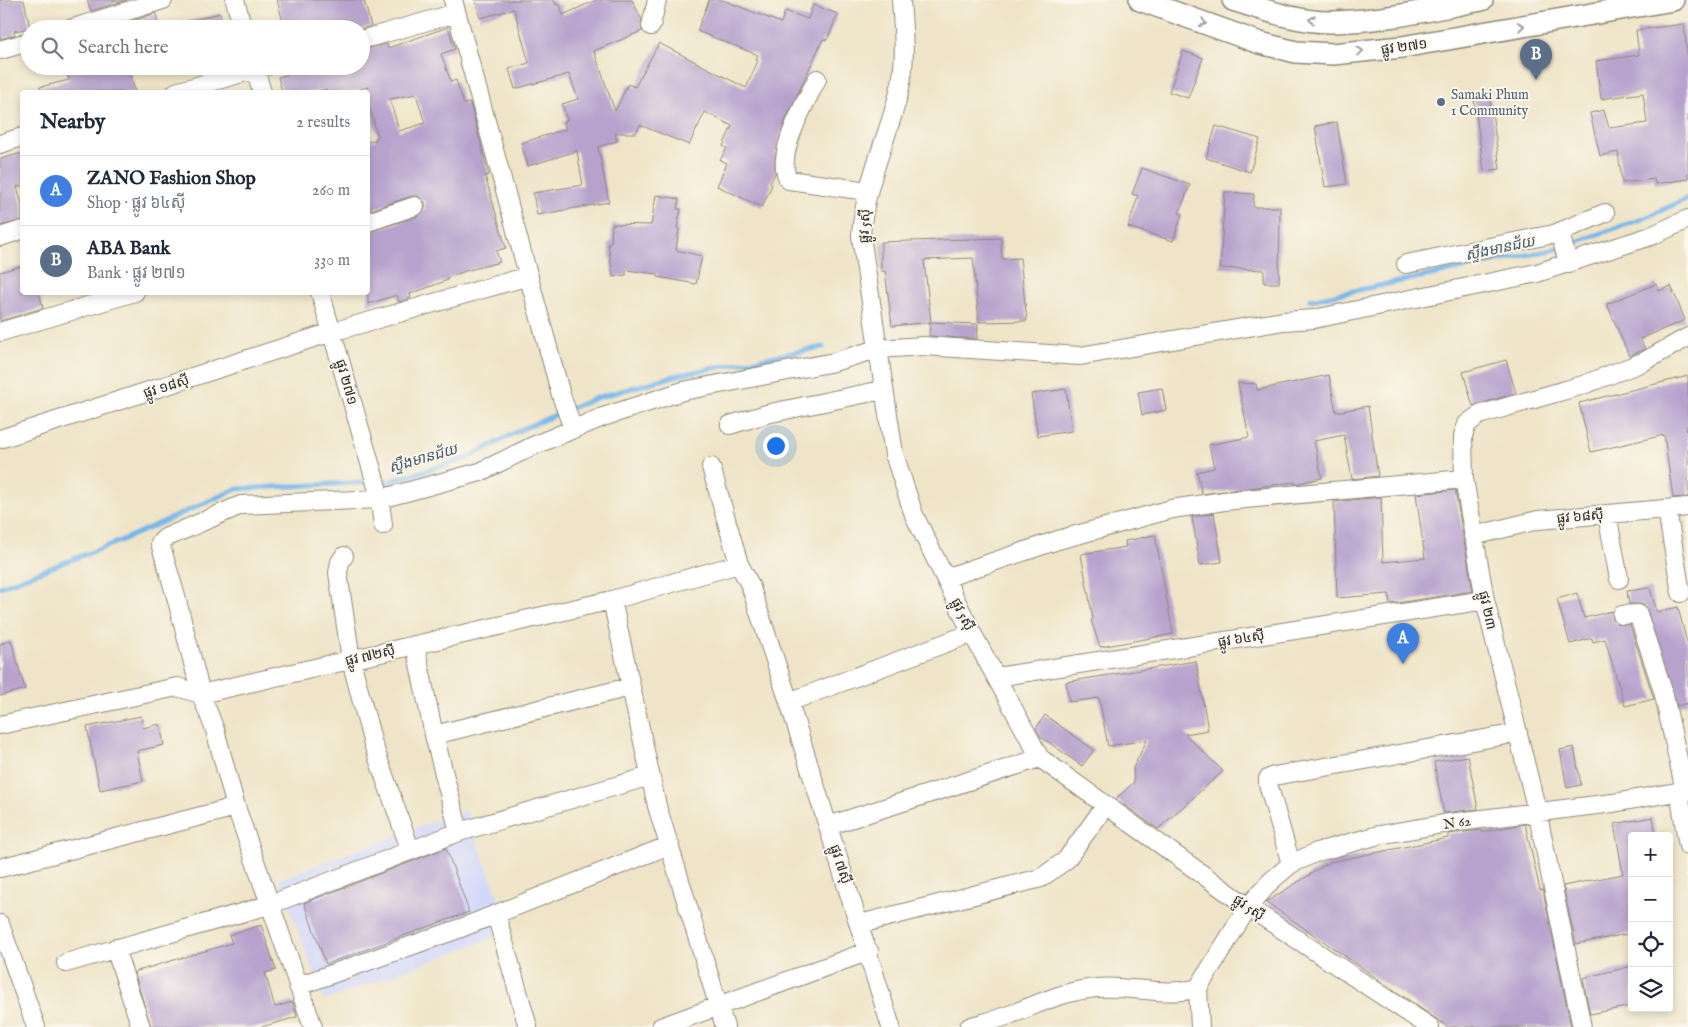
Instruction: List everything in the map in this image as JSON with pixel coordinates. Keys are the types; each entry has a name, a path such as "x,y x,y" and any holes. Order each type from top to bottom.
{"main road":[{"name":"ផ្លូវ ២៧១","path":"1140,0 1260,43 1296,52 1334,54 1402,47 1673,0"},
{"path":"1233,0 1297,18 1332,22 1394,16 1482,0"}],"street":[{"path":"99,20 163,0"},
{"path":"235,0 241,20"},
{"path":"651,26 658,0"},
{"name":"ផ្លូវ 5ស៊ី","path":"901,0 905,51 899,92 867,191 862,212 861,236 882,390 894,454 914,515 972,633 1040,758 1248,907 1430,1027"},
{"path":"370,37 454,7 569,417"},
{"path":"0,50 20,44"},
{"path":"183,90 232,75"},
{"path":"260,75 262,90"},
{"path":"817,79 785,152 783,172 789,180 867,191"},
{"path":"0,144 20,138"},
{"path":"370,221 416,206"},
{"path":"1406,264 1560,234 1605,213"},
{"path":"313,1027 236,807 215,730 201,694 175,592 160,543 165,538 241,506 380,497 480,472 534,445 569,417 683,391 834,362 877,349 924,346 1080,356 1283,321 1314,319 1537,273 1567,259 1651,236 1688,219"},
{"path":"0,237 20,231"},
{"path":"1560,234 1567,259"},
{"name":"ផ្លូវ ១៨ស៊ី","path":"0,439 332,332 530,276"},
{"path":"0,332 125,295"},
{"name":"ផ្លូវ ២៧១","path":"321,295 380,497 383,525"},
{"name":"ផ្លូវ ២៣","path":"1582,1027 1537,811 1485,600 1464,479 1463,436 1467,424 1478,415 1583,384 1642,362 1688,337"},
{"path":"730,425 766,414 882,390"},
{"name":"ផ្លូវ ៧ស៊ី","path":"710,467 739,564 750,586 789,702 891,1027"},
{"path":"945,578 1058,540 1172,509 1224,501 1464,479"},
{"name":"ផ្លូវ ៦៨ស៊ី","path":"1473,536 1538,520 1688,507"},
{"path":"1667,510 1681,593"},
{"path":"1607,514 1619,579"},
{"path":"344,556 340,562 338,573 351,660 373,744 410,849"},
{"name":"ផ្លូវ ៧២ស៊ី","path":"0,725 177,687 201,694 612,600 739,564"},
{"path":"612,600 650,776 725,1027"},
{"name":"ផ្លូវ ៦៤ស៊ី","path":"997,676 1485,600"},
{"path":"1622,615 1638,614 1663,691 1684,791 1688,846"},
{"path":"789,702 972,633"},
{"path":"415,645 434,735 459,832"},
{"path":"434,735 630,687"},
{"path":"1291,864 1268,779 1274,776 1518,734"},
{"path":"828,826 1040,758"},
{"path":"66,963 269,905 410,849 459,832 650,776"},
{"name":"N 62","path":"1198,988 1248,907 1271,881 1291,864 1317,852 1379,835 1449,823 1684,791"},
{"path":"860,924 1042,878 1066,860 1106,805"},
{"path":"0,868 236,807"},
{"path":"298,986 496,914 670,845"},
{"path":"496,914 526,1026"},
{"path":"0,924 36,1027"},
{"path":"115,948 141,1027"},
{"path":"661,1027 868,951"},
{"path":"969,1027 1009,1015 1055,995 1089,988 1125,987 1160,992 1185,992 1198,988 1200,1027"}],"shaded area":[{"path":"465,810 511,931 324,1001 279,879"}],"building":[{"path":"0,0 24,0 28,20 20,20 20,30 14,31 15,35 0,39"},
{"path":"87,0 127,0 91,11"},
{"path":"277,0 364,0 369,20 283,20"},
{"path":"475,0 554,0 556,5 560,4 563,15 596,0 632,0 642,20 642,31 594,51 615,111 628,84 635,87 659,43 746,88 758,61 756,60 758,55 697,31 709,0 723,0 781,23 785,11 808,19 813,5 838,14 827,40 823,39 783,126 775,156 775,173 770,184 772,185 762,207 717,186 727,163 720,160 727,148 723,146 732,126 705,112 689,145 640,125 636,133 615,133 617,141 598,147 609,202 537,215 533,193 583,185 577,151 528,166 521,143 566,129 563,122 567,120 562,104 578,99 569,74 515,89 509,69 529,63 514,9 480,18"},
{"path":"156,13 157,20 136,20"},
{"path":"220,13 222,20 193,20"},
{"path":"1684,24 1688,64 1688,179 1655,184 1654,179 1622,183 1618,152 1600,156 1590,113 1604,110 1609,128 1647,123 1643,93 1601,99 1596,61 1639,55 1636,30"},
{"path":"448,27 455,49 441,54 451,82 456,80 464,104 470,103 489,175 485,176 506,248 496,251 500,262 447,278 448,280 410,294 411,298 399,302 397,295 368,304 371,278 370,231 419,216 425,209 425,202 418,196 412,196 370,210 370,142 376,140 375,138 378,137 370,110 370,90 368,90 368,87 357,90 281,90 278,77 286,75 370,75 370,48 387,44 388,48","holes":["416,94 425,123 399,131 390,99"]},
{"path":"1183,51 1203,58 1188,98 1169,92"},
{"path":"68,75 131,75 135,90 40,90 40,87 69,80"},
{"path":"1490,98 1500,169 1484,171 1474,100"},
{"path":"1337,122 1347,184 1325,187 1315,126"},
{"path":"1216,126 1260,139 1250,172 1206,158"},
{"path":"20,154 20,186 17,187 20,197 20,221 0,226 0,159"},
{"path":"1142,168 1190,185 1179,213 1182,214 1173,241 1128,227 1138,196 1132,194"},
{"path":"1225,192 1254,194 1253,207 1280,207 1279,283 1264,283 1264,270 1220,268"},
{"path":"656,195 679,199 677,209 681,209 677,228 679,229 676,250 702,256 696,284 658,277 658,274 626,270 626,275 613,277 608,243 611,242 612,224 651,225"},
{"path":"1001,238 1002,259 1020,258 1027,321 979,322 973,258 924,260 931,322 892,326 885,271 881,271 881,242"},
{"path":"20,267 20,295 40,295 43,308 0,321 0,272"},
{"path":"1656,284 1659,291 1671,286 1685,320 1640,339 1645,349 1629,356 1607,304"},
{"path":"930,322 978,324 977,339 929,336"},
{"path":"1506,360 1516,393 1473,406 1463,372"},
{"path":"1329,375 1336,412 1368,406 1378,476 1352,479 1344,435 1314,441 1322,478 1295,484 1295,482 1202,494 1197,472 1214,468 1209,445 1249,437 1238,383 1256,384 1257,390"},
{"path":"1688,376 1688,426 1686,426 1688,443 1688,497 1673,498 1664,435 1591,452 1579,403"},
{"path":"1162,388 1166,410 1142,415 1138,392"},
{"path":"1066,389 1072,431 1038,436 1031,394"},
{"path":"1455,490 1473,591 1390,604 1389,594 1337,598 1334,502 1381,497 1383,562 1425,558 1416,494"},
{"path":"1214,513 1222,562 1200,565 1192,517"},
{"path":"1155,535 1173,634 1100,647 1091,620 1093,619 1081,554 1126,547 1125,541"},
{"path":"1650,588 1657,612 1678,607 1688,647 1688,703 1677,706 1646,607 1642,604 1629,604 1627,591"},
{"path":"1577,593 1584,618 1612,611 1613,620 1617,624 1630,625 1654,699 1625,706 1605,639 1593,642 1592,638 1570,644 1557,599"},
{"path":"11,640 25,689 0,696 0,644"},
{"path":"1196,661 1208,730 1185,734 1223,771 1158,829 1116,799 1134,782 1133,768 1147,740 1108,746 1099,698 1069,702 1066,682"},
{"path":"1045,715 1094,750 1082,766 1041,737 1036,728"},
{"path":"141,716 143,728 160,724 164,745 137,751 143,781 100,790 87,727"},
{"path":"1574,747 1581,785 1567,788 1560,750"},
{"path":"1468,756 1478,809 1444,813 1434,762"},
{"path":"1653,817 1655,832 1628,832 1628,934 1576,944 1563,886 1623,874 1614,824"},
{"path":"1525,824 1540,890 1543,890 1571,1027 1448,1027 1266,902 1330,862 1448,838 1448,834 1482,830 1482,832"},
{"path":"446,848 469,912 326,964 304,903"},
{"path":"261,925 276,970 265,973 275,1007 293,1002 297,1017 261,1027 151,1027 134,972 232,943 229,935"},
{"path":"1628,967 1628,1007 1590,1014 1583,978"}],"waterway":[{"name":"ស្ទឹងមានជ័យ","path":"1310,300 1552,250 1645,218 1688,198"},
{"name":"ស្ទឹងមានជ័យ","path":"0,587 118,542 236,489 391,481 468,458 522,429 596,398 678,375 823,347"}],"place":[{"name":"ABA Bank","path":"1536,80"},
{"name":"Samaki Phum 1 Community","path":"1441,102"},
{"name":"ZANO Fashion Shop","path":"1403,664"}]}
